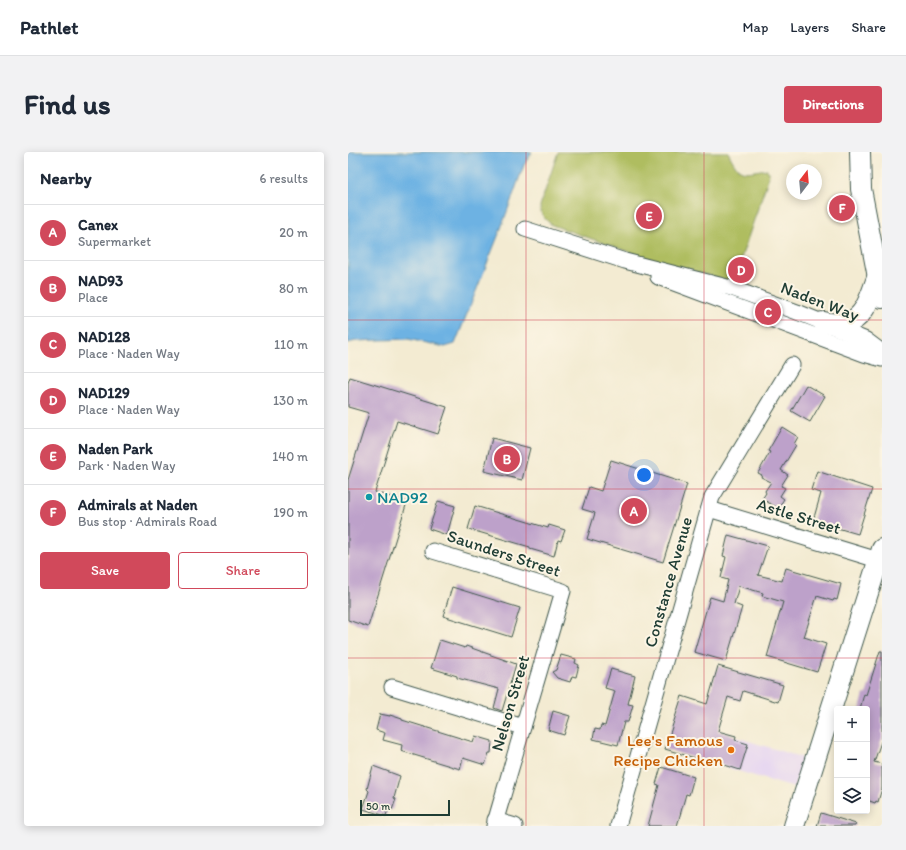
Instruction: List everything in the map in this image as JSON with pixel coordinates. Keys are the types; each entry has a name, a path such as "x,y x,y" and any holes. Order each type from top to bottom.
{"main road":[{"path":"860,152 861,189 882,298"},
{"path":"823,322 845,324 854,320 865,309 877,278"},
{"path":"794,826 880,554"}],"street":[{"name":"Naden Way","path":"525,229 625,261 731,288 823,322 866,340 882,352"},
{"name":"Naden Way","path":"625,261 664,280 864,354 882,359"},
{"name":"Constance Avenue","path":"618,826 712,497 792,365"},
{"name":"Astle Street","path":"709,509 880,554"},
{"name":"Saunders Street","path":"433,550 562,591"},
{"name":"Nelson Street","path":"495,823 562,591"},
{"path":"392,686 523,727"},
{"path":"495,823 515,826"}],"shaded area":[{"path":"729,735 803,758 794,788 719,765"}],"green space":[{"path":"558,152 728,152 736,165 742,171 746,172 767,169 769,176 739,264 731,268 733,276 735,277 733,282 655,261 552,225 545,219 540,206"}],"water":[{"path":"348,152 532,152 524,165 500,231 455,344 445,347 408,339 356,341 348,343"}],"building":[{"path":"739,264 744,275 736,279 731,268"},
{"name":"NAD92","path":"350,377 447,407 438,434 397,421 375,492 407,502 368,627 348,620 348,480 369,413 348,407 348,383"},
{"path":"806,385 825,396 810,422 791,411"},
{"path":"782,427 798,437 794,444 796,445 781,470 788,475 781,486 785,488 780,496 784,499 778,508 762,499 771,482 761,477 762,475 758,473 770,452 768,451"},
{"path":"492,438 530,448 522,480 484,471"},
{"path":"611,460 687,484 663,562 587,539 595,513 582,509 589,487 601,491"},
{"path":"817,471 872,489 858,534 813,521 821,493 811,490"},
{"path":"438,501 455,506 447,535 429,529"},
{"path":"475,506 548,528 549,525 565,530 561,541 558,540 554,556 530,549 530,547 468,529"},
{"path":"728,535 768,546 758,575 782,581 786,568 841,584 837,600 834,599 833,601 817,596 804,637 826,644 817,672 767,657 783,602 762,596 763,593 739,586 734,604 742,607 726,661 694,652 710,597 723,601 728,580 721,578 726,557 723,556"},
{"path":"452,587 520,608 511,637 443,616"},
{"path":"440,640 465,648 466,646 516,664 502,711 494,708 499,689 457,678 457,676 431,668"},
{"path":"880,651 882,651 882,739 874,762 882,764 882,788 878,802 876,801 875,803 870,801 870,706 861,706 864,694 866,695"},
{"path":"561,655 576,659 575,663 579,665 576,677 572,676 570,682 557,678 552,672 556,670"},
{"path":"718,666 783,685 778,702 743,691 740,701 728,697 718,731 736,736 735,740 748,744 740,770 709,760 708,762 665,749 682,696 707,704"},
{"path":"611,669 635,676 628,704 633,705 628,722 624,722 618,745 593,739 595,729 600,730 601,725 605,726 615,691 605,688"},
{"path":"553,711 570,716 564,735 548,730"},
{"path":"380,714 390,715 473,742 475,736 492,741 491,753 489,753 485,765 463,758 460,769 401,751 402,745 383,740 385,733 376,730"},
{"path":"373,766 400,776 394,798 396,799 392,810 388,809 386,816 363,809 369,791 367,789"},
{"path":"661,767 694,777 689,795 686,794 677,826 648,826 659,785 656,784"},
{"path":"821,813 856,824 855,826 817,826"}],"place":[{"name":"Admirals at Naden","path":"842,208"},
{"name":"Naden Park","path":"649,216"},
{"name":"NAD129","path":"741,270"},
{"name":"NAD128","path":"768,312"},
{"name":"NAD93","path":"507,459"},
{"name":"NAD92","path":"369,497"},
{"name":"Canex","path":"634,511"},
{"name":"Lee's Famous Recipe Chicken","path":"731,750"}]}
